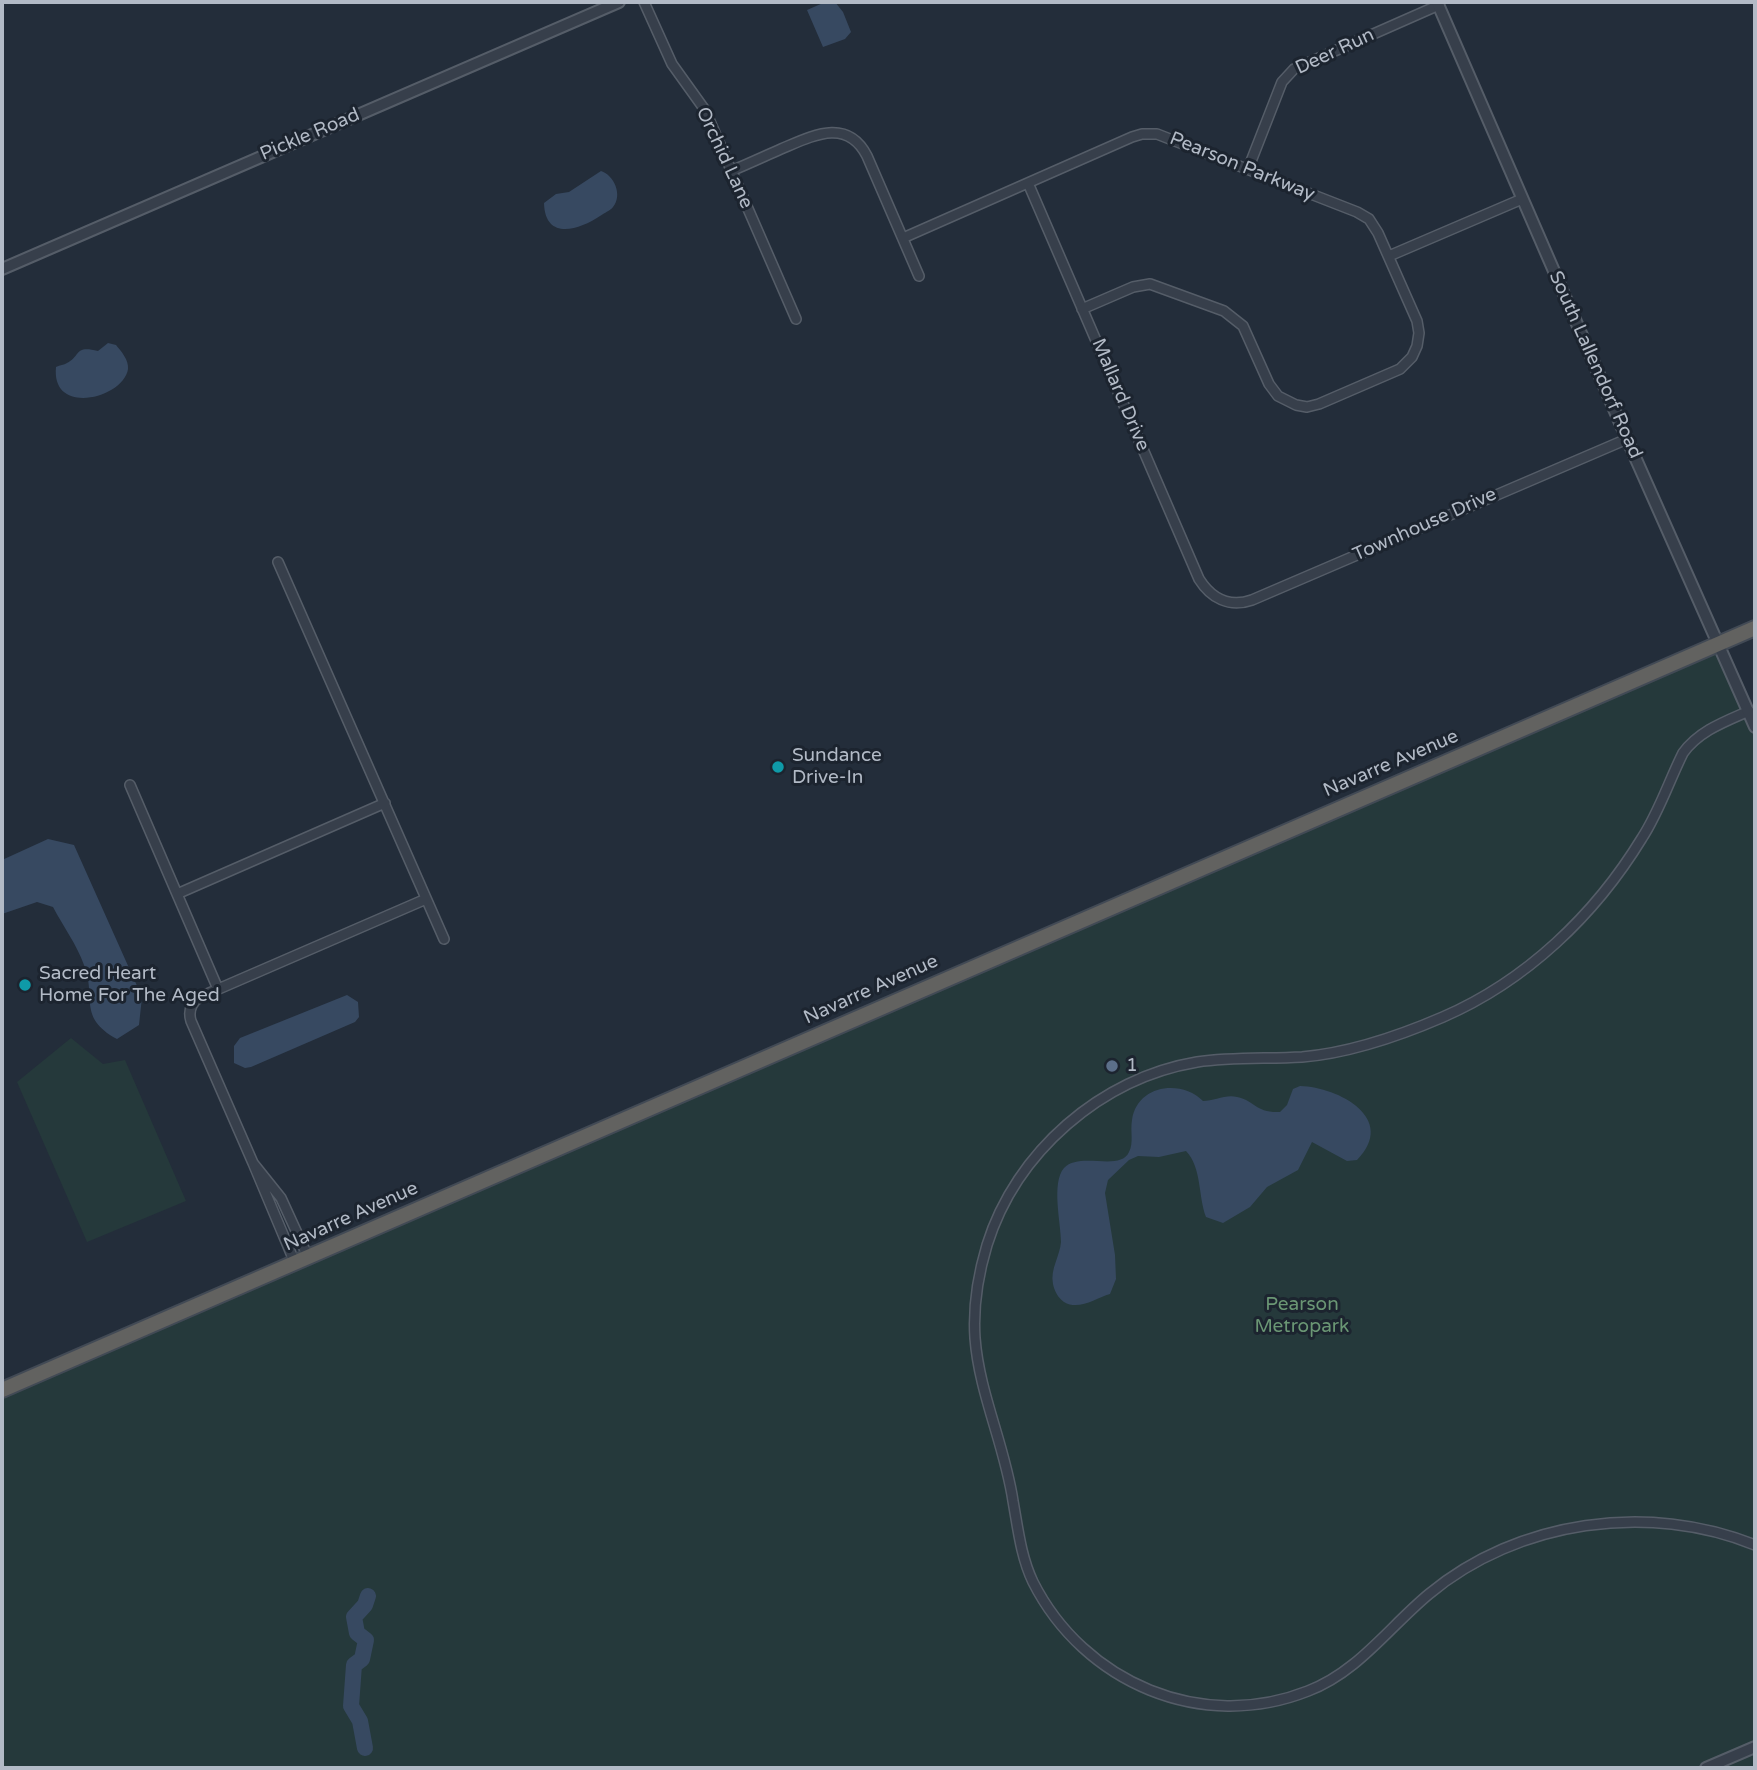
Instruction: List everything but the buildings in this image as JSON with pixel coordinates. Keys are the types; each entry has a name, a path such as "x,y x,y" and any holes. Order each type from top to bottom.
{"highway":[{"name":"Navarre Avenue","path":"2,1390 1755,628"}],"street":[{"name":"Pickle Road","path":"2,269 619,2"},
{"name":"Orchid Lane","path":"644,2 672,64 705,110 796,319"},
{"name":"Deer Run","path":"1248,169 1282,82 1294,69 1438,3"},
{"name":"South Lallendorf Road","path":"1438,3 1755,727"},
{"path":"731,171 819,133 833,132 849,137 865,151 919,276"},
{"name":"Pearson Parkway","path":"903,238 1132,137 1162,135 1363,215 1375,227 1389,256 1417,321 1419,333 1415,351 1400,369 1313,406 1291,404 1275,393 1243,326 1224,311 1150,284 1133,287 1082,309"},
{"name":"Mallard Drive","path":"1028,183 1199,579 1211,594 1221,600"},
{"path":"1389,256 1522,199"},
{"name":"Townhouse Drive","path":"1221,600 1239,603 1251,600 1627,439"},
{"path":"278,562 444,939"},
{"path":"1749,711 1692,741 1683,753 1643,837 1610,884 1581,920 1559,941 1507,981 1447,1015 1372,1043 1306,1056 1211,1061 1178,1066 1133,1082 1083,1111 1044,1146 1000,1210 981,1265 975,1337 986,1392 1009,1469 1020,1544 1032,1579 1044,1601 1068,1631 1107,1667 1148,1690 1201,1706 1228,1707 1272,1702 1322,1685 1360,1658 1432,1591 1451,1577 1501,1550 1545,1534 1603,1522 1661,1523 1708,1530 1755,1545"},
{"path":"130,785 218,989"},
{"path":"177,894 385,803"},
{"path":"301,1260 253,1163 190,1018 190,1009 196,1000 218,989 426,899"},
{"path":"253,1163 281,1198 301,1260"},
{"path":"1706,1768 1755,1747"}],"green space":[{"name":"Pearson Metropark","path":"1720,643 1755,727 1755,1768 2,1768 2,1389"},
{"path":"71,1038 103,1064 125,1060 186,1201 87,1242 17,1082"}],"water":[{"path":"835,2 843,12 851,32 845,39 823,47 807,10 823,3"},
{"path":"601,171 610,177 616,186 617,197 612,208 592,221 573,228 557,228 550,223 544,203 556,194 569,192"},
{"path":"108,343 116,345 126,359 128,369 124,379 114,388 89,398 76,397 65,392 57,383 56,367 66,364 81,350 98,351"},
{"path":"48,839 74,845 142,997 139,1025 117,1039 105,1031 92,1015 84,965 53,907 37,902 2,914 2,860"},
{"path":"347,995 358,1002 359,1017 355,1022 251,1067 245,1068 234,1063 234,1046 240,1038"},
{"path":"1300,1086 1331,1092 1346,1099 1367,1119 1371,1131 1368,1145 1357,1160 1347,1161 1312,1142 1298,1170 1267,1187 1250,1207 1223,1223 1206,1217 1195,1166 1186,1151 1159,1157 1138,1156 1129,1160 1108,1180 1105,1193 1115,1255 1116,1279 1110,1294 1076,1305 1060,1298 1054,1289 1052,1278 1061,1242 1057,1193 1060,1175 1071,1163 1117,1161 1124,1158 1132,1141 1132,1120 1142,1099 1161,1089 1172,1088 1194,1094 1203,1101 1237,1097 1265,1111 1280,1112 1287,1105 1293,1089"}],"waterway":[{"path":"365,1748 360,1721 351,1706 354,1665 362,1659 366,1640 357,1633 354,1617 365,1605 368,1596"}],"place":[{"name":"Sundance Drive-In","path":"778,767"},
{"name":"Sacred Heart Home For The Aged","path":"25,985"},
{"name":"1","path":"1112,1066"}]}
